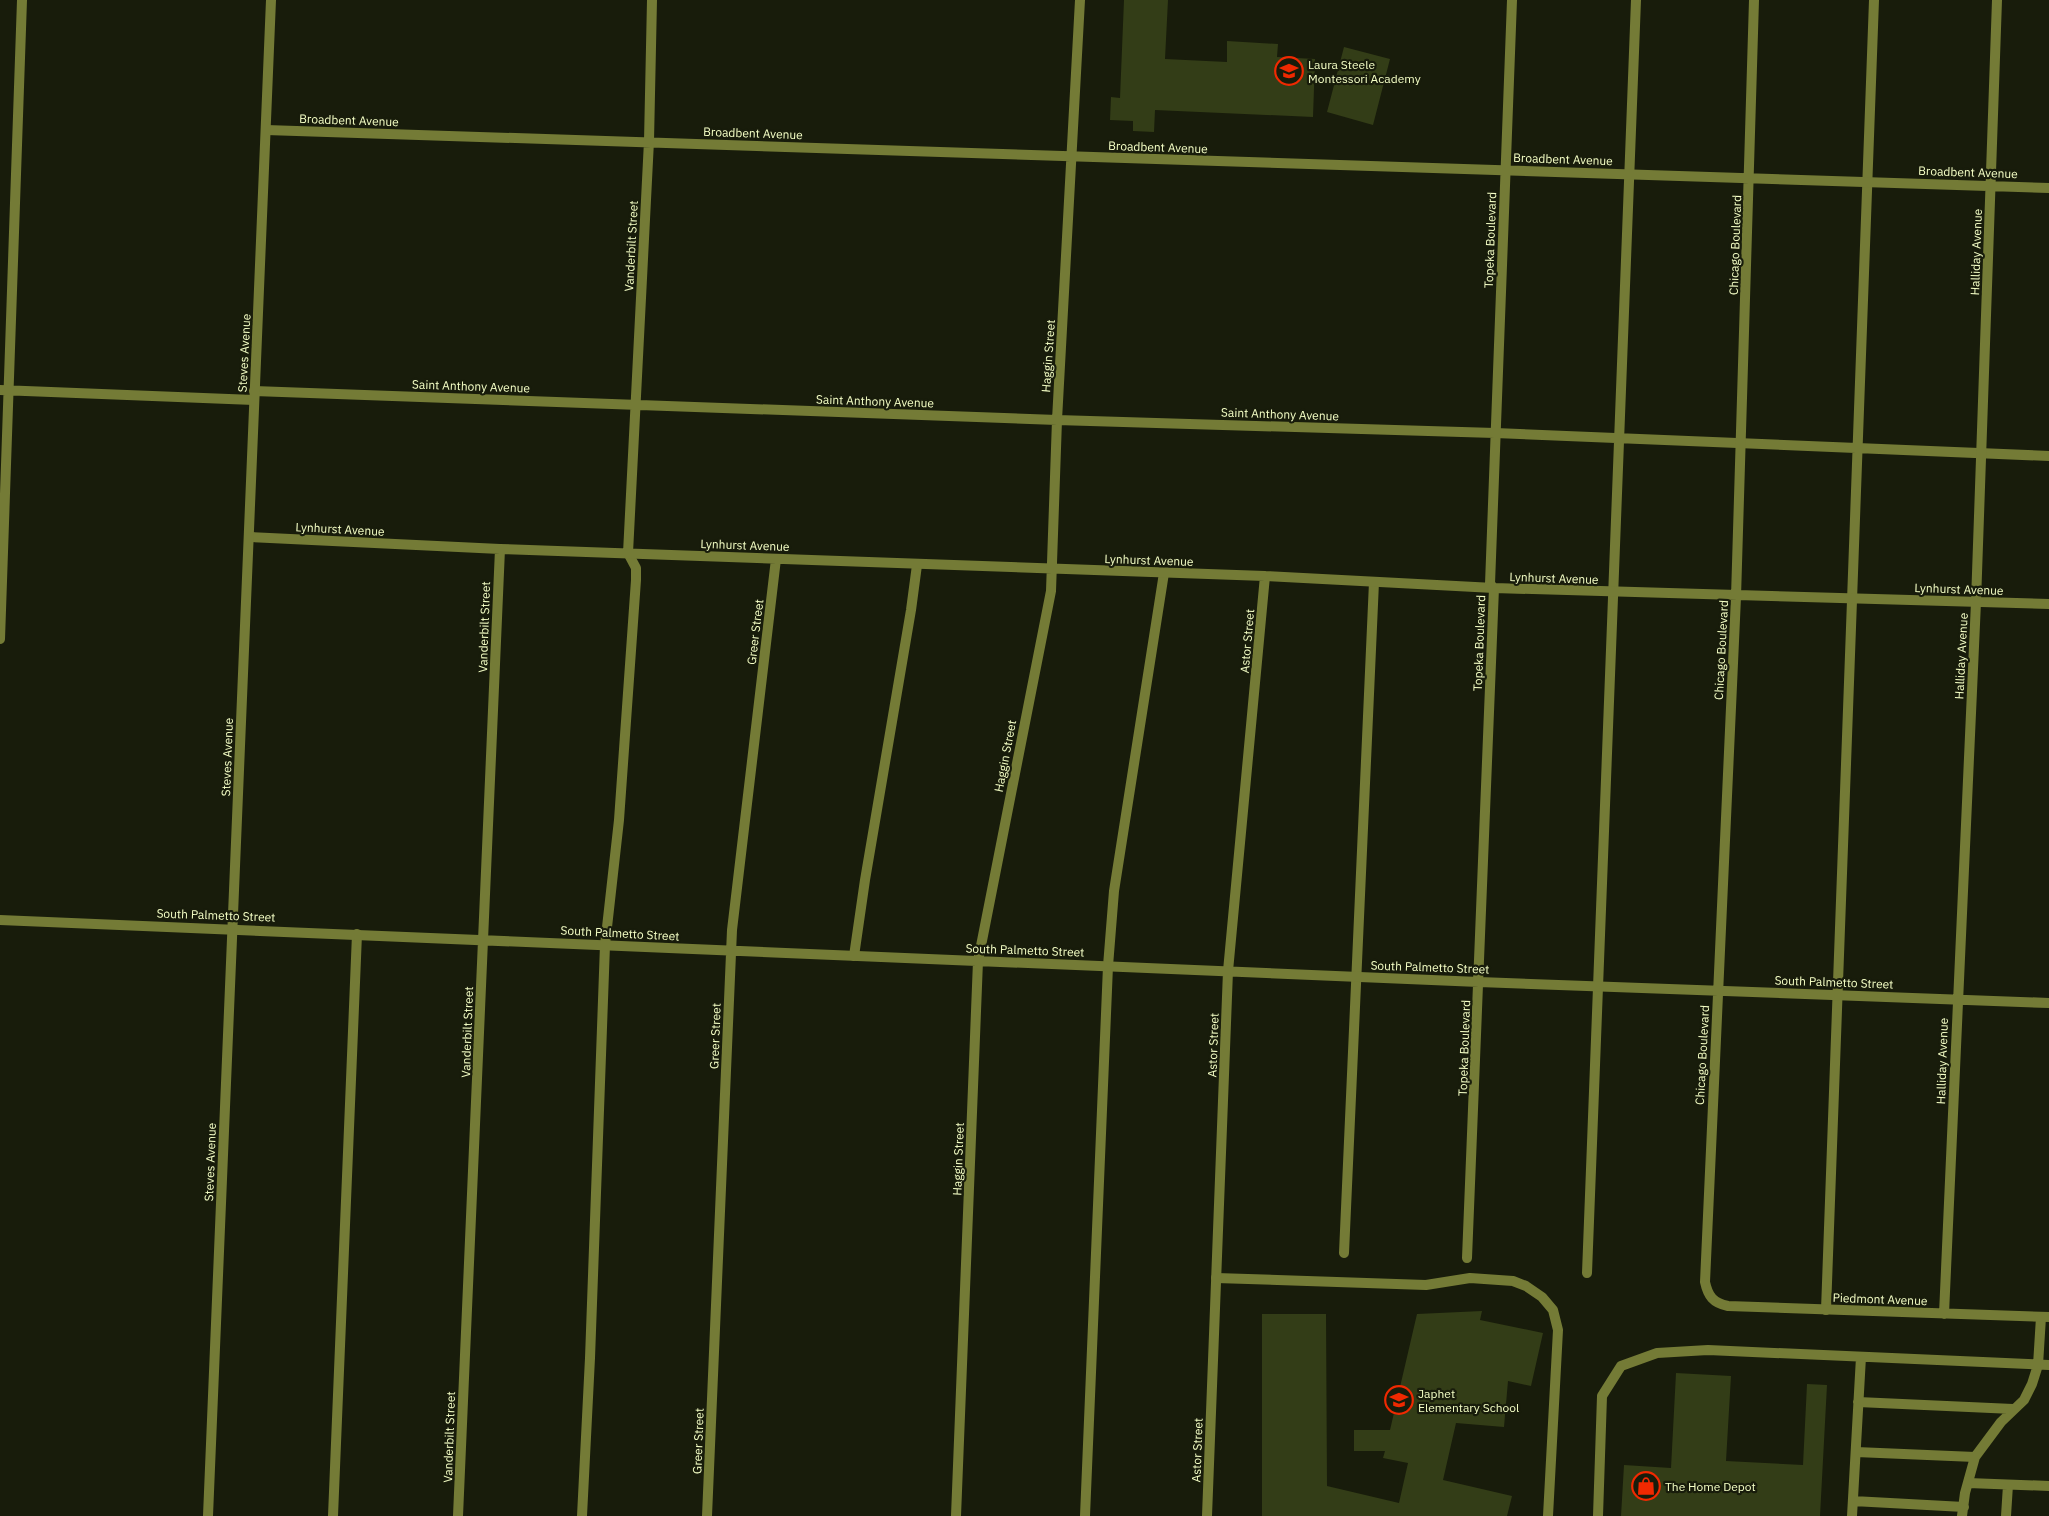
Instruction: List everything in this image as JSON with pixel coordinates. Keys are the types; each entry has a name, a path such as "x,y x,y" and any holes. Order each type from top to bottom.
{"street":[{"path":"0,639 4,390 22,0"},
{"name":"Steves Avenue","path":"208,1516 271,0"},
{"name":"Vanderbilt Street","path":"628,553 649,141 652,0"},
{"name":"Haggin Street","path":"956,1516 978,961 1050,591 1056,420 1073,157 1080,0"},
{"name":"Topeka Boulevard","path":"1467,1258 1494,588 1490,584 1512,0"},
{"path":"1587,1273 1636,0"},
{"name":"Chicago Boulevard","path":"1712,1299 1707,1293 1705,1282 1736,596 1754,0"},
{"path":"1826,1310 1874,0"},
{"name":"Halliday Avenue","path":"1944,1314 1976,602 1996,0"},
{"name":"Broadbent Avenue","path":"266,130 2049,188"},
{"name":"Saint Anthony Avenue","path":"4,390 635,405 1495,433 2049,456"},
{"name":"Lynhurst Avenue","path":"249,537 776,560 1265,576 1494,588 2049,604"},
{"name":"Vanderbilt Street","path":"458,1516 500,549"},
{"path":"582,1516 590,1368 605,945 618,820 636,580 636,568 628,553"},
{"name":"Greer Street","path":"708,1516 731,951 776,560"},
{"path":"854,956 864,880 911,610 917,565"},
{"path":"1086,1516 1108,966 1114,891 1164,573"},
{"name":"Astor Street","path":"1207,1516 1228,971 1265,576"},
{"path":"1344,1253 1374,582"},
{"name":"South Palmetto Street","path":"0,920 232,928 1479,982 2049,1003"},
{"path":"333,1516 357,934"},
{"path":"1216,1278 1426,1285 1470,1278 1513,1281 1526,1286 1542,1297 1553,1310 1558,1330 1548,1516"},
{"name":"Piedmont Avenue","path":"1712,1299 1717,1304 1728,1306 2045,1317"},
{"path":"1853,1501 1963,1511 1975,1457 2001,1422 2024,1400 2044,1365 2045,1317"},
{"path":"1598,1516 1602,1396 1621,1366 1657,1353 1708,1350 2044,1365"},
{"path":"1852,1516 1861,1357"},
{"path":"1858,1402 2013,1409"},
{"path":"1856,1452 1975,1457"},
{"path":"1968,1483 2049,1486"},
{"path":"2006,1516 2008,1485"}],"building":[{"path":"1124,0 1168,0 1165,59 1227,62 1227,41 1278,44 1277,57 1315,59 1313,117 1155,110 1154,132 1133,131 1133,121 1110,120 1111,97 1120,98"},
{"path":"1344,47 1390,59 1373,125 1327,112"},
{"path":"1482,1311 1480,1320 1543,1333 1531,1386 1508,1381 1504,1427 1456,1423 1443,1480 1512,1496 1507,1516 1262,1516 1262,1314 1326,1314 1327,1486 1399,1503 1408,1463 1383,1458 1385,1451 1354,1451 1354,1430 1390,1430 1417,1314"},
{"path":"1676,1373 1731,1376 1726,1461 1803,1465 1807,1384 1827,1385 1820,1516 1621,1516 1624,1465 1671,1468"}],"place":[{"name":"Laura Steele Montessori Academy","path":"1289,71"},
{"name":"Japhet Elementary School","path":"1399,1400"},
{"name":"The Home Depot","path":"1646,1486"}]}
